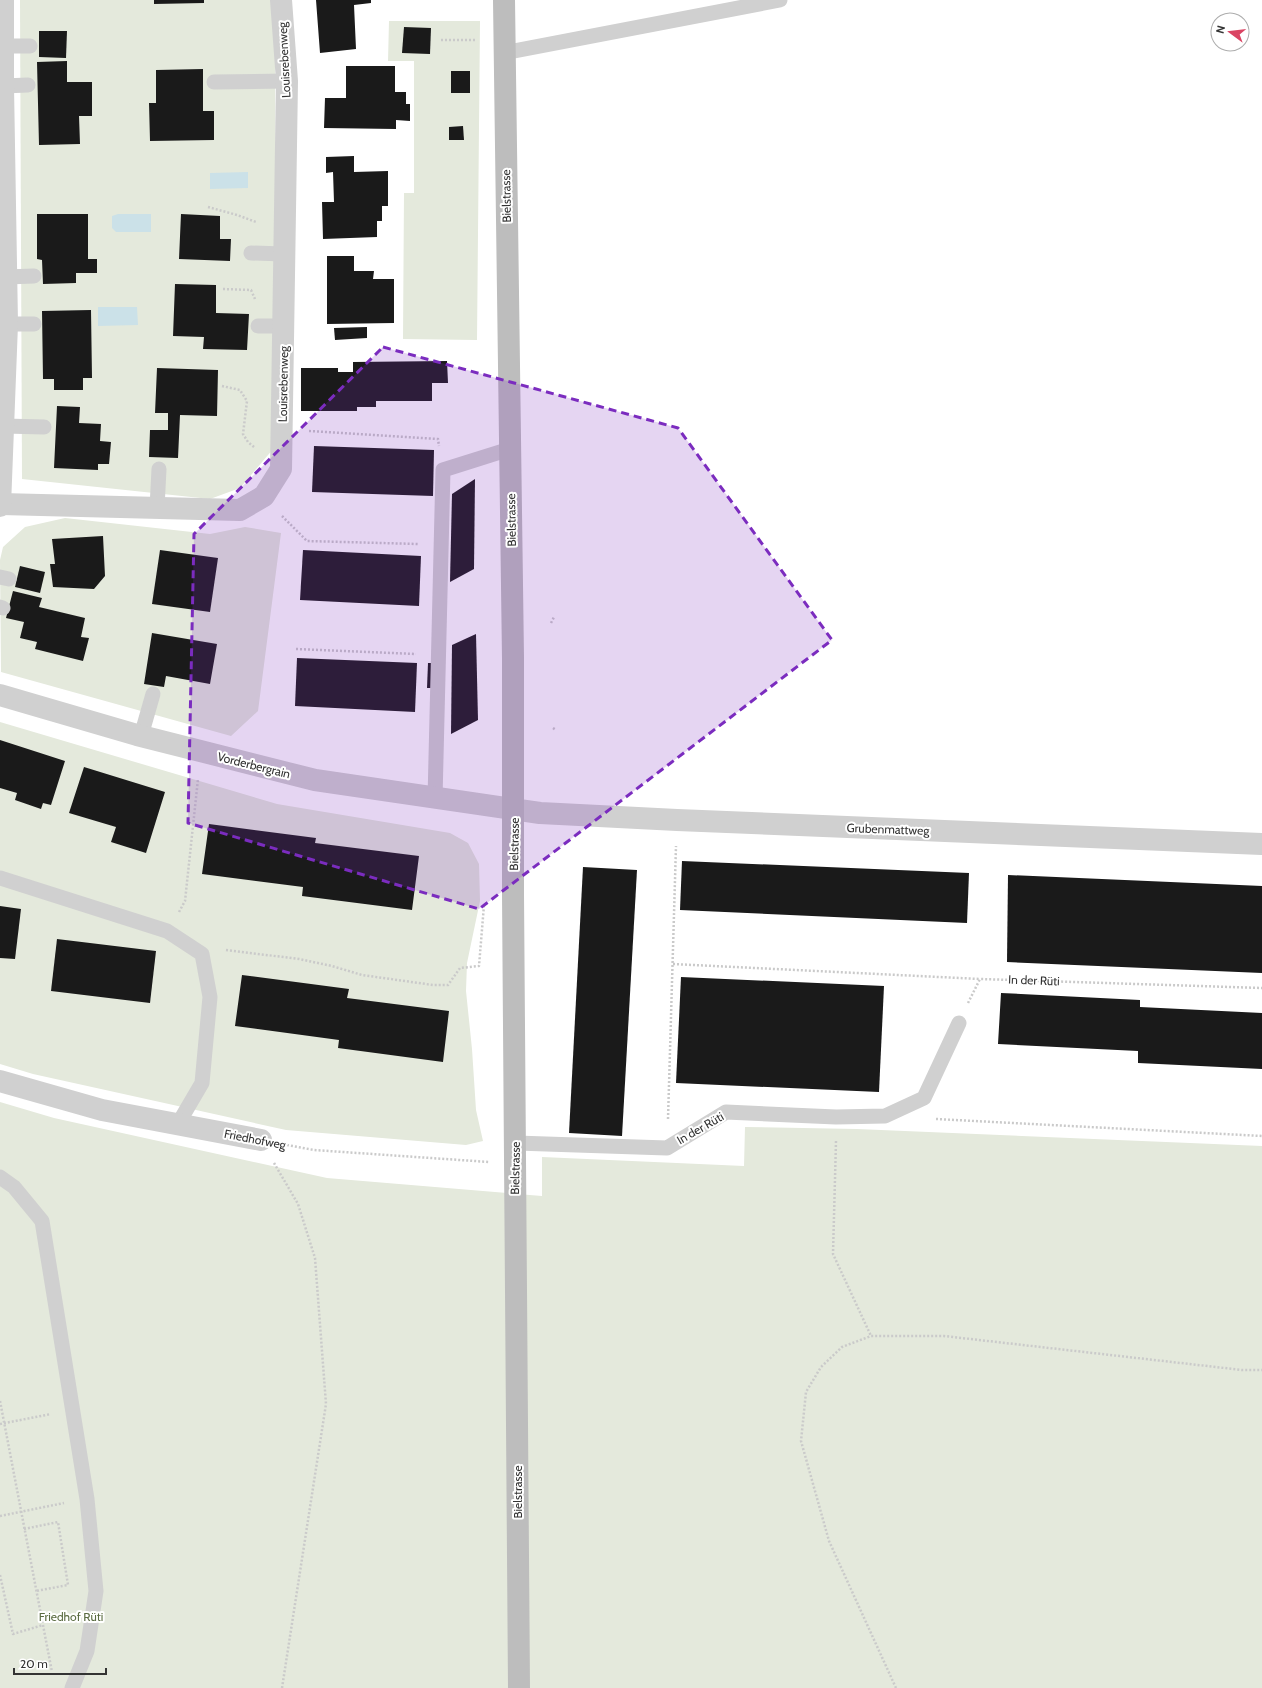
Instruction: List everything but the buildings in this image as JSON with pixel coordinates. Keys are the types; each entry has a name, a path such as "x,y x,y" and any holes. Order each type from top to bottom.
{"main road":[{"name":"Bielstrasse","path":"504,0 514,809 513,894 516,1143 518,1688"}],"street":[{"path":"3,0 1,46 6,277 4,426 0,505 240,510 264,496 281,469"},
{"name":"Louisrebenweg","path":"281,0 287,81 267,253 270,326 282,429 281,469"},
{"name":"Vorderbergrain","path":"0,695 141,736 315,780 435,799 514,809"},
{"name":"Grubenmattweg","path":"514,809 540,813 677,820 1262,844"},
{"name":"Friedhofweg","path":"0,1081 102,1110 261,1140"}],"lane":[{"path":"504,53 780,0"},
{"path":"1,46 30,46"},
{"path":"214,82 287,81"},
{"path":"3,86 28,86"},
{"path":"6,277 34,276"},
{"path":"5,311 34,324"},
{"path":"4,426 44,427"},
{"path":"435,799 443,470 510,449"},
{"path":"157,508 159,469"},
{"path":"141,736 153,694"},
{"path":"0,878 167,931 202,954 210,997 202,1083 178,1124"},
{"name":"In der Rüti","path":"516,1143 667,1148 726,1112 836,1117 886,1116 924,1098 959,1023"},
{"path":"0,1177 14,1187 42,1220 87,1499 96,1591 87,1651 72,1688"}],"path":[{"path":"441,40 482,40"},
{"path":"208,207 256,221 267,253"},
{"path":"223,289 251,290 270,326"},
{"path":"222,386 240,390 247,401 243,434 248,442 281,469"},
{"path":"282,429 438,439 443,470"},
{"path":"264,496 307,541 441,545"},
{"path":"551,623 554,617"},
{"path":"296,649 438,655"},
{"path":"167,931 185,901 201,751"},
{"path":"667,1148 677,820"},
{"path":"202,954 229,949 299,959 332,966 362,975 433,985 448,985 460,968 479,966 484,902"},
{"name":"In der Rüti","path":"673,964 980,979 1262,988"},
{"path":"959,1023 980,979"},
{"path":"836,1117 833,1254 871,1336"},
{"path":"932,1119 1262,1136"},
{"path":"261,1140 298,1204 315,1258 326,1404 282,1688"},
{"name":"Friedhofweg","path":"261,1140 314,1150 516,1164"},
{"path":"896,1688 829,1541 801,1441 806,1392 820,1367 842,1347 871,1336 944,1336 1242,1370 1262,1370"},
{"path":"0,1401 52,1672"},
{"path":"0,1424 72,1409"},
{"path":"0,1516 87,1499"},
{"path":"24,1529 58,1522 68,1585 36,1591"},
{"path":"0,1575 13,1634 43,1625"}],"highlighted area":[{"path":"383,347 678,428 832,640 479,909 188,823 194,534"}],"green space":[{"path":"20,0 271,0 275,53 276,282 274,448 240,488 210,499 22,479"},
{"path":"389,21 480,21 477,340 403,339 404,193 414,193 414,61 388,61"},
{"path":"65,518 210,534 245,527 281,533 258,711 231,736 1,672 0,560 3,547 25,527"},
{"path":"0,722 277,804 450,833 468,843 479,864 480,901 467,963 466,991 476,1110 483,1141 466,1145 286,1130 33,1074 0,1064"},
{"name":"Friedhof Rüti","path":"0,1102 54,1118 327,1178 542,1196 542,1157 744,1166 745,1127 857,1129 1262,1146 1262,1688 0,1688"}],"water":[{"path":"248,172 248,188 210,189 210,173"},
{"path":"118,214 151,214 151,232 116,232 112,228 112,216"},
{"path":"98,307 137,307 138,325 98,326"}]}
